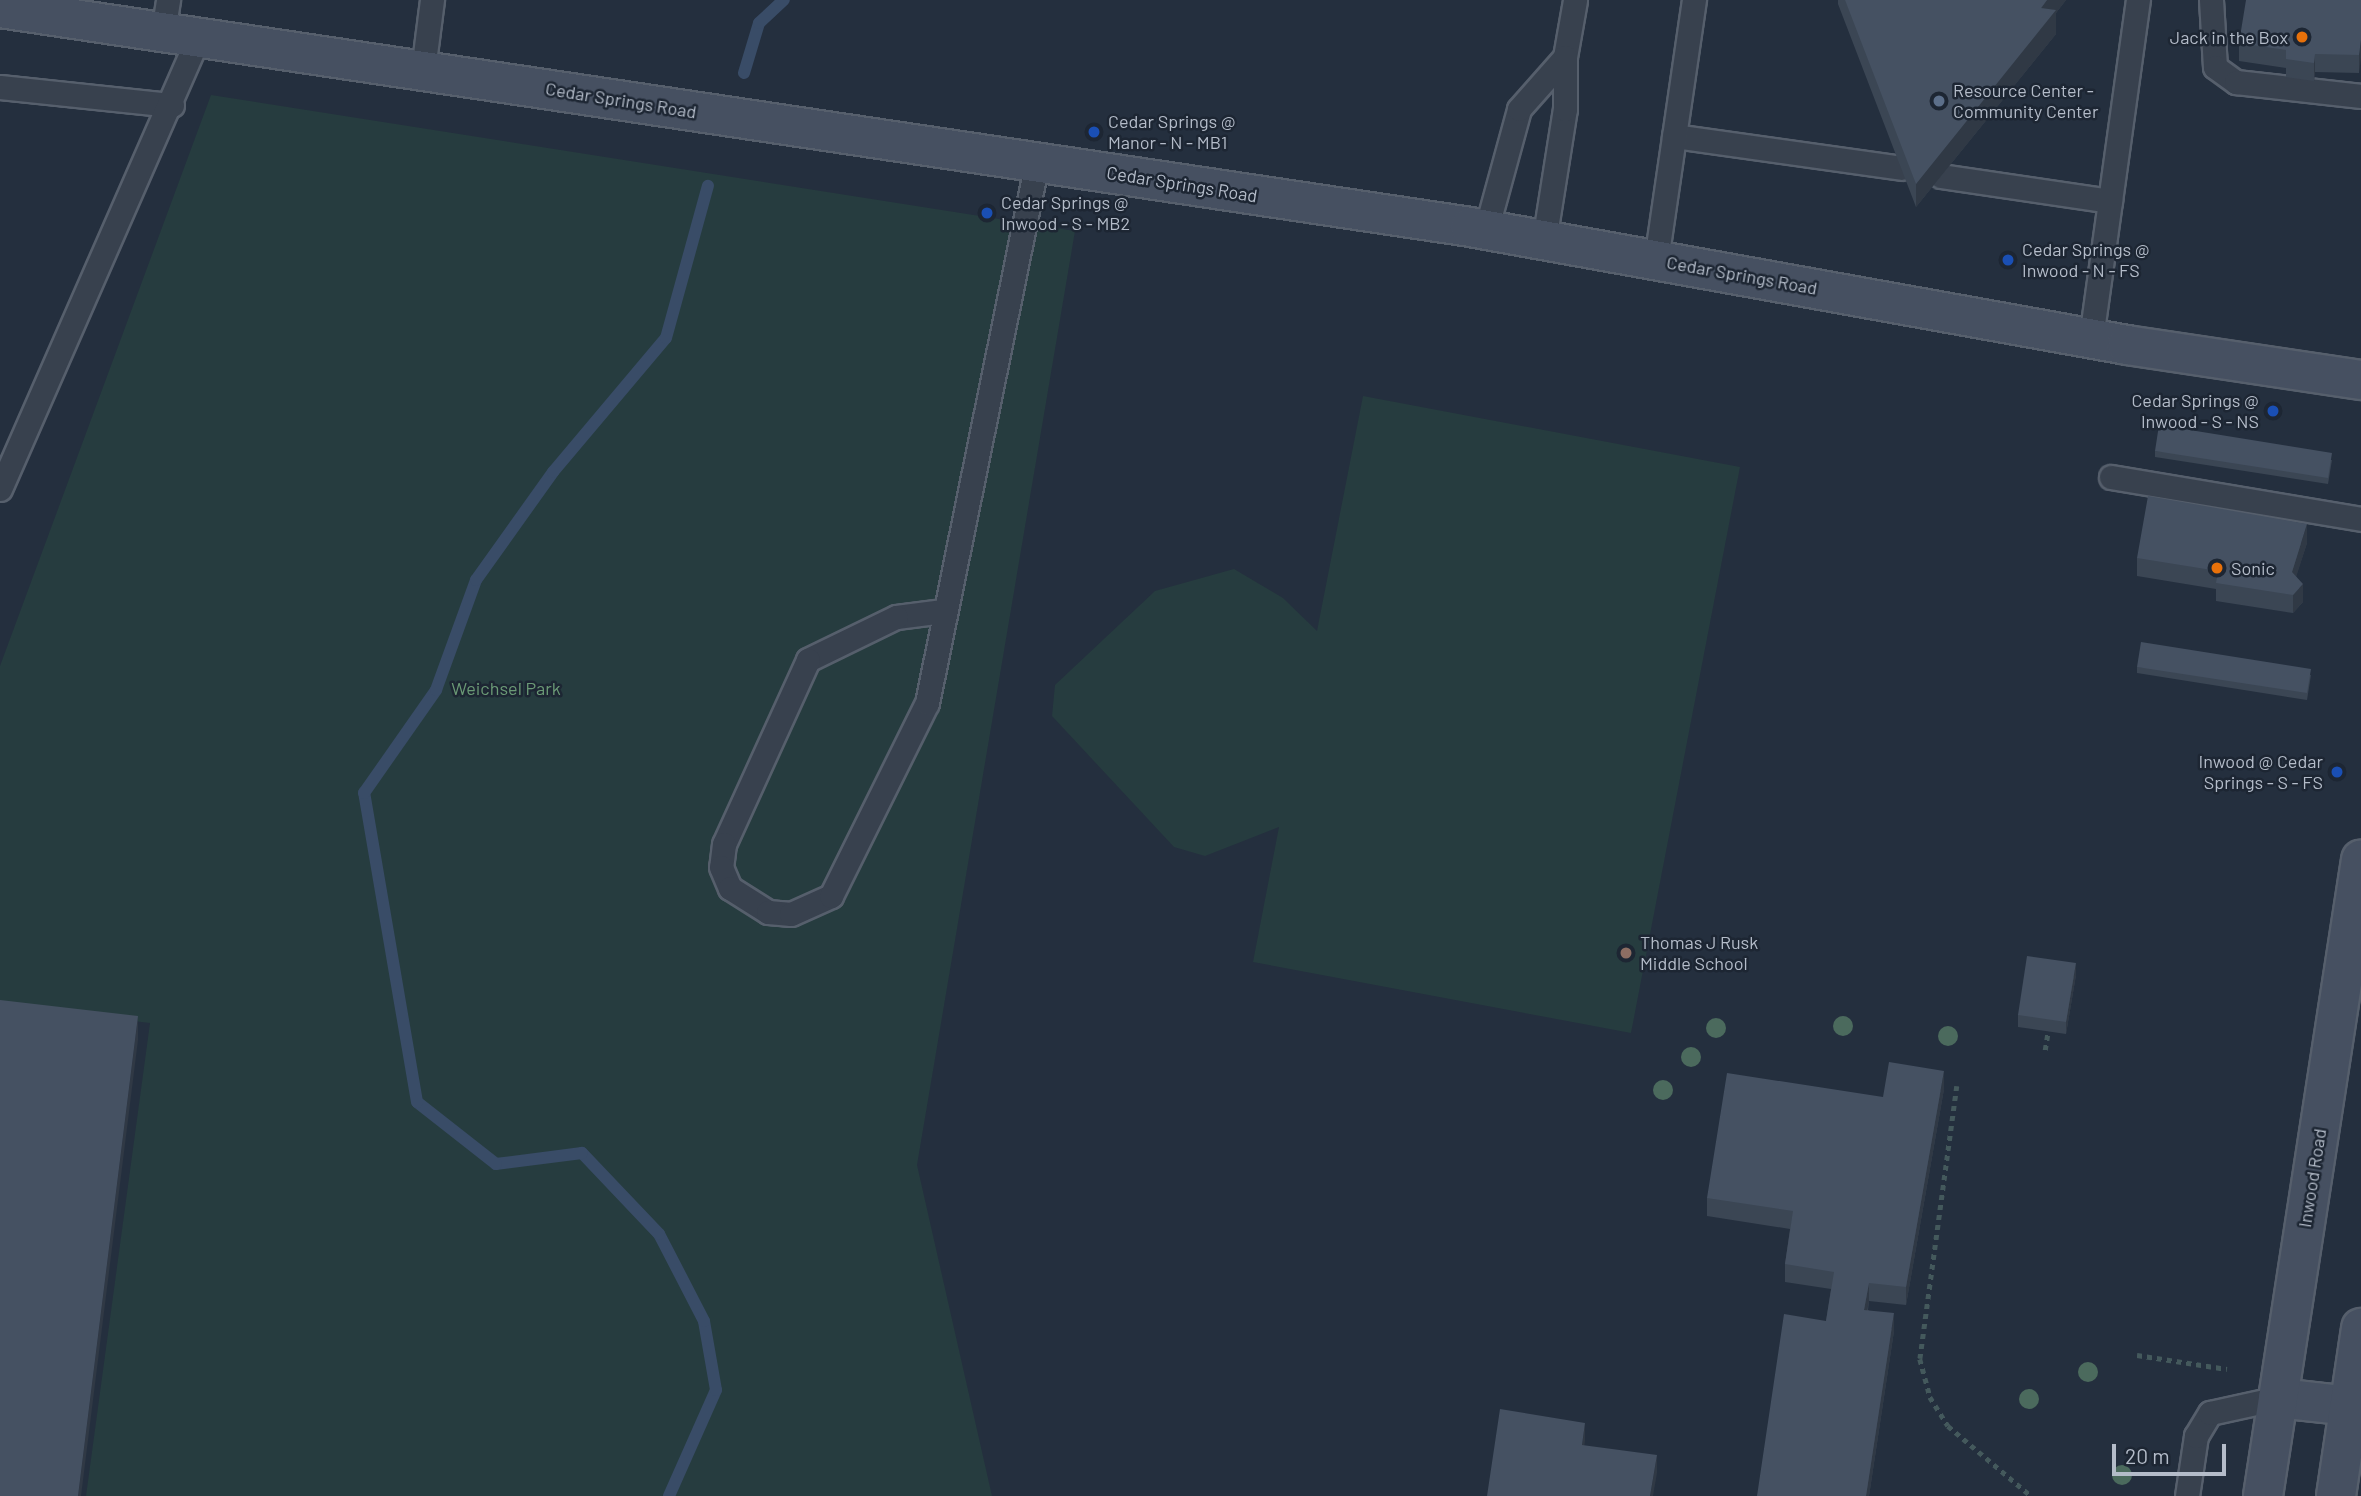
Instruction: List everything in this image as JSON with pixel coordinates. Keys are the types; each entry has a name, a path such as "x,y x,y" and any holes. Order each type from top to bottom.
{"main road":[{"name":"Cedar Springs Road","path":"0,8 176,23 423,70 1486,230 2091,338 2361,380"},
{"name":"Inwood Road","path":"2263,1496 2361,860"},
{"path":"2346,1473 2350,1406 2361,1328"},
{"path":"2278,1398 2350,1406"}],"lane":[{"path":"423,70 432,0"},
{"path":"1544,240 1565,109 1565,57 1575,0"},
{"path":"1656,260 1694,0"},
{"path":"2091,338 2138,0"},
{"path":"2211,0 2215,67 2236,82 2361,96"},
{"path":"0,489 172,105 176,23"},
{"path":"1486,230 1519,109 1565,57"},
{"path":"0,87 172,105"},
{"path":"1674,136 1901,168"},
{"path":"943,611 896,617 808,660 724,844 721,867 730,888 768,912 791,914 831,896 927,703 943,611 1037,162"},
{"path":"1941,176 2110,201"},
{"path":"2111,477 2361,519"},
{"path":"2187,1496 2196,1436 2210,1413 2278,1398"}],"path":[{"path":"2045,1051 2049,1032"},
{"path":"1957,1086 1920,1359 1930,1397 1948,1426 2031,1496"},
{"path":"2137,1355 2227,1369"}],"green space":[{"name":"Weichsel Park","path":"211,95 1075,231 917,1165 992,1496 86,1496 150,1023 0,1005 0,666"},
{"path":"1363,396 1740,467 1631,1033 1253,962 1279,827 1205,856 1174,847 1052,716 1055,685 1155,591 1234,569 1283,598 1317,631"}],"building":[{"name":"Resource Center - Community Center","path":"1845,0 2047,0 2041,8 2056,10 1916,184"},
{"name":"Jack in the Box","path":"2246,0 2361,0 2359,55 2315,54 2314,63 2286,59 2286,50 2239,43"},
{"path":"2159,425 2332,453 2328,478 2155,451"},
{"name":"Sonic","path":"2148,496 2307,524 2292,572 2303,584 2293,595 2216,583 2218,571 2137,558"},
{"path":"2141,642 2311,669 2307,693 2137,667"},
{"path":"2027,956 2076,963 2066,1022 2018,1015"},
{"path":"0,1000 138,1016 78,1496 0,1496"},
{"path":"1889,1062 1944,1071 1906,1287 1869,1283 1864,1310 1894,1313 1866,1496 1757,1496 1784,1314 1826,1321 1834,1272 1785,1264 1793,1211 1707,1198 1727,1073 1883,1097"},
{"path":"1500,1409 1585,1423 1582,1445 1657,1455 1650,1496 1487,1496"}],"waterway":[{"path":"744,73 759,23 784,0"},
{"path":"669,1496 716,1390 704,1321 659,1234 582,1153 496,1164 417,1102 364,793 436,690 476,580 553,472 666,338 708,186"}],"place":[{"name":"Jack in the Box","path":"2302,37"},
{"name":"Resource Center - Community Center","path":"1939,101"},
{"name":"Cedar Springs @ Manor - N - MB1","path":"1094,132"},
{"name":"Cedar Springs @ Inwood - S - MB2","path":"987,213"},
{"name":"Cedar Springs @ Inwood - N - FS","path":"2008,260"},
{"name":"Cedar Springs @ Inwood - S - NS","path":"2273,411"},
{"name":"Sonic","path":"2217,568"},
{"name":"Inwood @ Cedar Springs - S - FS","path":"2337,772"},
{"name":"Thomas J Rusk Middle School","path":"1626,953"}]}
